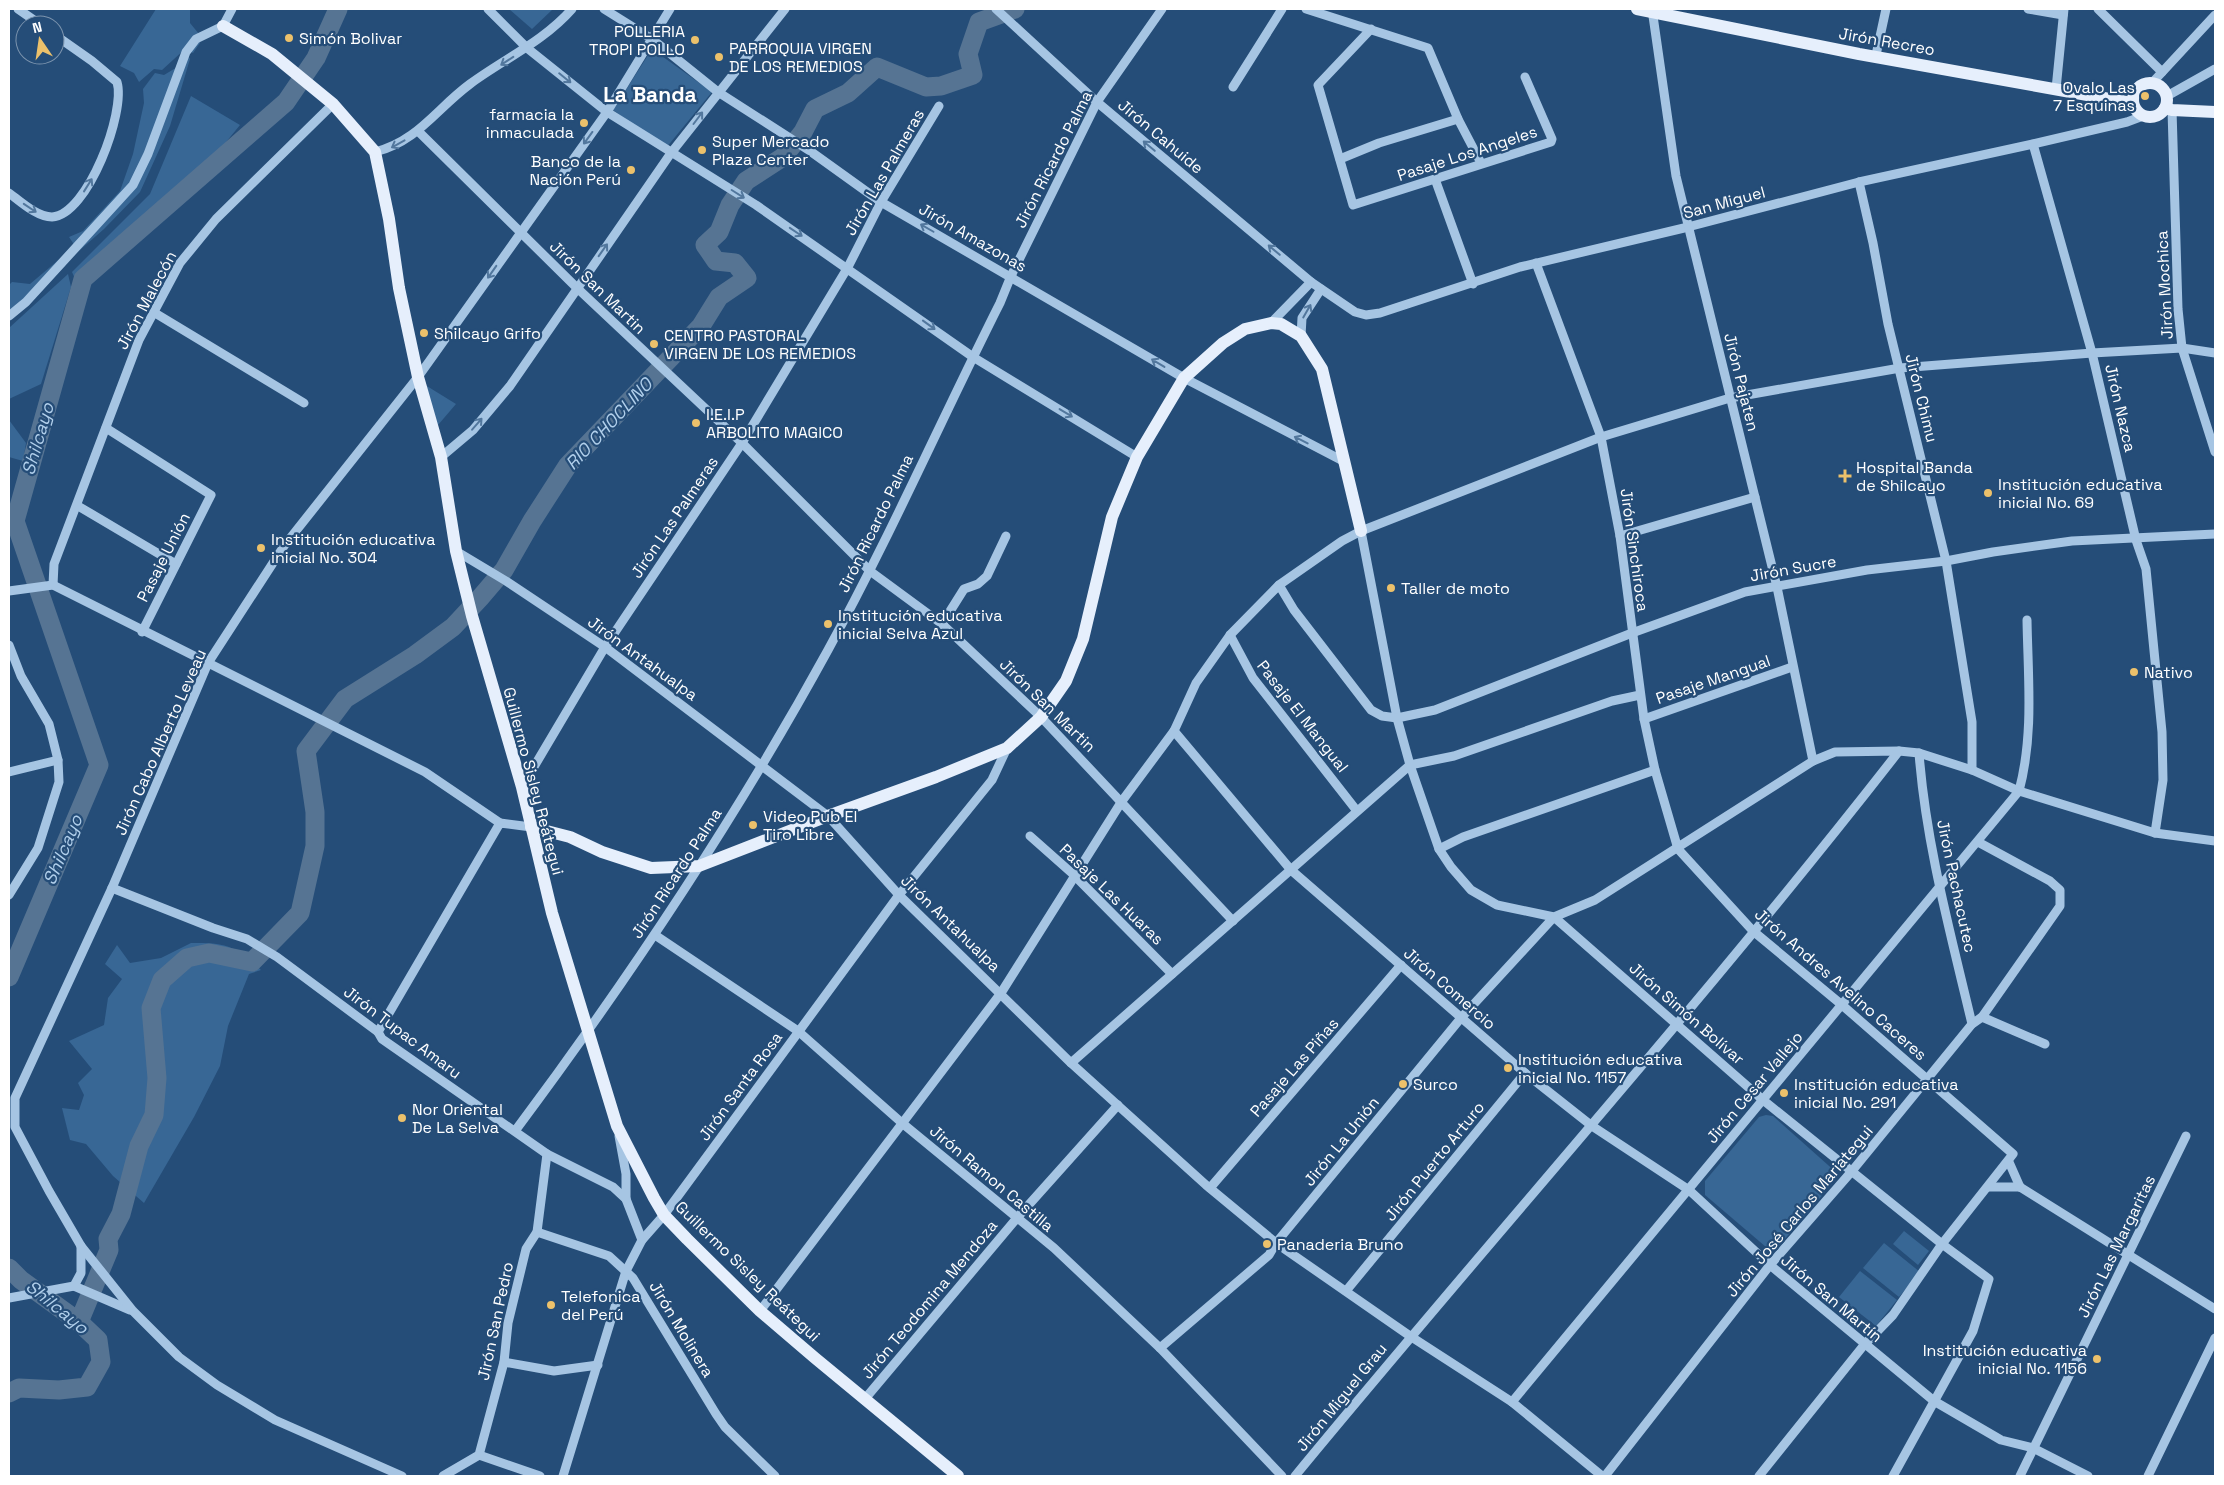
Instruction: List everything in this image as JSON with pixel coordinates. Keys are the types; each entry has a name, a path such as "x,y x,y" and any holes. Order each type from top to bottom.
{"main road":[{"name":"Jirón Recreo","path":"1637,9 1652,10 1876,56 2132,103"},
{"name":"Guillermo Sisley Reátegui","path":"223,26 272,54 296,73 333,104 375,152 389,219 399,288 418,377 441,457 456,551 472,616 522,787 552,913 617,1126 664,1215 760,1311 864,1400 958,1476"},
{"path":"2144,83 2152,83 2162,87 2168,105 2156,116 2144,116 2134,108 2132,103 2133,95 2137,88 2144,83"},
{"path":"2168,105 2215,112"},
{"path":"531,827 570,837 602,852 651,868 699,866 936,777 1007,748 1041,717 1066,681 1084,639 1112,517 1137,457 1184,378 1223,343 1245,329 1271,323 1281,324 1301,336 1322,369 1361,531"}],"street":[{"path":"9,316 26,302 134,186 186,52 196,39 223,26 232,9"},
{"path":"488,9 527,48 607,112 756,205 848,267 973,357 1137,457"},
{"path":"375,152 394,147 418,131 470,84 527,48 572,9"},
{"name":"Jirón Amazonas","path":"604,9 652,39 718,92 783,136 810,150 881,202 1184,378 1345,462"},
{"name":"Jirón Cabo Alberto Leveau","path":"12,1098 112,888 208,663 284,546 418,377 607,112 670,9"},
{"path":"441,457 473,430 510,386 576,287 671,153 785,9"},
{"name":"Jirón Cahuide","path":"996,9 1020,29 1097,102 1311,282"},
{"name":"Jirón Ricardo Palma","path":"515,1131 588,1033 655,936 762,765 829,649 870,571 1000,303 1011,276 1097,102 1162,9"},
{"path":"1233,87 1282,9"},
{"path":"1306,9 1371,28 1428,48 1458,119 1481,164"},
{"path":"1876,56 1886,9"},
{"path":"2028,9 2063,12 2056,89"},
{"path":"2098,9 2162,72"},
{"name":"Jirón Pajaten","path":"1652,10 1676,176 1777,587 1792,667 1813,761"},
{"path":"2152,83 2215,15"},
{"path":"1371,28 1318,84 1340,160 1379,143 1458,119"},
{"path":"9,193 41,215 53,217 65,213 78,201 99,167 115,115 119,89 117,82 92,60 65,42"},
{"path":"2168,105 2215,70"},
{"name":"Pasaje Los Angeles","path":"1340,160 1354,205 1435,180 1552,139 1525,77"},
{"name":"Jirón Malecón","path":"53,585 54,564 78,506 139,340 180,263 216,219 333,104"},
{"name":"Jirón Mochica","path":"2168,105 2178,309 2182,348 2215,452"},
{"name":"Jirón Las Palmeras","path":"522,787 605,647 742,443 848,267 881,202 939,106"},
{"name":"San Miguel","path":"1311,282 1355,312 1366,315 1380,313 1536,263 1689,227 1859,182 2033,144 2127,122 2144,116"},
{"name":"Jirón San Martin","path":"418,131 576,287 649,355 677,384 742,443 870,571 942,624 1041,717 1122,801 1232,921"},
{"name":"Jirón Nazca","path":"2033,144 2092,353 2136,540 2146,569 2162,732 2163,780 2155,833"},
{"path":"1435,180 1473,284"},
{"name":"Jirón Chimu","path":"1859,182 1873,243 1888,324 1946,561 1972,722 1972,770"},
{"name":"Jirón Sinchiroca","path":"1536,263 1601,437 1620,536 1644,719 1655,770 1678,849"},
{"path":"1271,323 1311,282"},
{"path":"1301,336 1302,318 1321,288"},
{"path":"155,313 304,403"},
{"path":"760,1311 1001,993 1122,801 1174,731 1196,683 1230,635 1279,585 1342,541 1361,531 1601,437 1730,398 1900,368 2182,348 2215,353"},
{"name":"Pasaje Unión","path":"106,428 211,495 142,632"},
{"path":"1620,536 1755,498"},
{"path":"78,506 176,564"},
{"path":"1361,531 1397,718 1410,765 1439,849 1472,890 1496,905 1554,917 1595,900 1678,849 1813,761 1835,752 1899,750 1919,753 1972,770 2019,792 2155,833 2215,841"},
{"name":"Jirón Sucre","path":"1397,718 1435,710 1632,633 1745,592 1866,570 1946,561 1993,552 2072,541 2136,540 2215,534"},
{"path":"942,624 964,589 978,584 987,576 1006,536"},
{"name":"Jirón Antahualpa","path":"456,551 506,581 605,647 828,816 899,895 1071,1063 1210,1188 1276,1243 1410,1336 1512,1402 1604,1476"},
{"path":"9,591 53,585 142,632 344,730 425,772 500,823 531,827"},
{"path":"1279,585 1294,610 1371,710 1382,716 1397,718"},
{"path":"2019,792 2026,766 2029,736 2027,620"},
{"name":"Pasaje El Mangual","path":"1230,635 1253,678 1357,811"},
{"path":"9,645 21,676 49,724 58,760 59,782 38,848 9,895"},
{"name":"Pasaje Mangual","path":"1644,719 1792,667"},
{"path":"1071,1063 1410,765 1454,756 1612,701 1640,695"},
{"name":"Jirón Comercio","path":"1174,731 1291,870 1525,1073 1592,1126"},
{"name":"Jirón Santa Rosa","path":"563,1476 626,1271 642,1240 664,1215 899,895 992,780 1007,748"},
{"name":"Jirón Miguel Grau","path":"1295,1476 1410,1336 1592,1126 1899,750"},
{"name":"Jirón Pachacutec","path":"1919,753 1922,786 1940,887 1972,1024"},
{"path":"9,772 58,760"},
{"path":"1439,849 1463,836 1655,770"},
{"name":"Jirón Cesar Vallejo","path":"1512,1402 2019,792"},
{"path":"378,1032 500,823"},
{"name":"Pasaje Las Huaras","path":"1030,836 1074,875 1172,974"},
{"name":"Jirón José Carlos Mariategui","path":"1604,1476 1770,1265 1852,1171 1972,1024 1982,1017 2060,906 2060,890 2050,881 1978,842"},
{"name":"Jirón Andres Avelino Caceres","path":"1678,849 1753,931 1842,1004 1928,1079 2011,1158"},
{"name":"Jirón Tupac Amaru","path":"112,888 213,928 247,939 278,957 378,1032 382,1039 547,1154 613,1187 626,1199"},
{"name":"Jirón La Unión","path":"1160,1348 1269,1255 1276,1243 1461,1018 1554,917"},
{"name":"Jirón Simón Bolívar","path":"1554,917 1763,1100 1942,1244 1990,1279 1973,1331 1934,1401"},
{"name":"Jirón Ramon Castilla","path":"655,936 798,1031 902,1123 1054,1248 1160,1348 1282,1476"},
{"name":"Pasaje Las Piñas","path":"1210,1188 1401,965"},
{"path":"1982,1017 2045,1044"},
{"name":"Jirón Puerto Arturo","path":"1346,1291 1525,1073"},
{"path":"12,1098 15,1127 49,1191 81,1246 132,1311 179,1356 217,1385 275,1420 402,1476"},
{"name":"Jirón Teodomina Mendoza","path":"864,1400 1017,1218 1118,1105"},
{"path":"617,1126 626,1174 626,1199 642,1240"},
{"name":"Jirón San Martín","path":"1592,1126 1689,1190 1770,1265 1864,1345 1934,1401 2001,1440 2033,1448 2088,1476"},
{"name":"Jirón Las Margaritas","path":"2020,1476 2186,1136"},
{"name":"Jirón San Pedro","path":"480,1455 504,1362 508,1323 526,1249 537,1232 547,1154"},
{"path":"1758,1476 1864,1345 1893,1315 1942,1244 2011,1158"},
{"path":"2011,1158 2020,1188"},
{"path":"1989,1187 2020,1188 2215,1309"},
{"name":"Jirón Molinera","path":"537,1232 609,1256 633,1278 725,1427 775,1476"},
{"path":"74,1286 81,1273 81,1246"},
{"path":"9,1298 74,1286 132,1311"},
{"path":"2148,1476 2215,1338"},
{"path":"504,1362 554,1371 598,1365"},
{"path":"1893,1476 1934,1401"},
{"path":"443,1476 480,1455 540,1476"}],"shaded area":[{"path":"156,9 190,9 190,23 199,34 200,43 193,53 185,49 162,70 154,69 139,82 134,73 120,66"},
{"path":"509,9 553,9 532,29"},
{"path":"652,49 712,92 666,148 613,110"},
{"path":"187,54 190,59 170,126 140,192 104,229 9,312 9,285 12,282 30,284 75,246 69,237 83,231 120,191 133,154 144,103 143,89 155,73 164,75 179,66"},
{"path":"191,96 240,125 217,153 121,237 76,281 72,272 150,194"},
{"path":"68,274 71,287 41,384 9,399 9,328"},
{"path":"422,383 456,404 432,432"},
{"path":"9,420 26,443 23,461 9,457"},
{"path":"191,943 229,947 243,955 261,970 249,974 228,1026 220,1066 194,1117 144,1203 113,1176 86,1144 70,1140 62,1108 79,1110 84,1095 78,1083 92,1069 69,1041 104,1025 108,998 122,979 105,964 117,945 130,963 161,958"},
{"path":"1773,1116 1837,1173 1837,1178 1778,1247 1766,1247 1705,1195 1705,1181 1759,1117"},
{"path":"1904,1231 1929,1251 1918,1265 1893,1244"},
{"path":"1884,1243 1920,1272 1899,1297 1863,1268"},
{"path":"1860,1271 1897,1300 1876,1326 1839,1297"}],"waterway":[{"name":"Shilcayo","path":"9,977 99,765 15,521 83,279 286,102 316,58 338,9"},
{"name":"RIO CHOCLINO","path":"79,1322 109,1250 108,1239 121,1214 139,1146 154,1115 157,1078 151,1008 162,980 187,958 209,953 252,962 300,913 315,846 315,812 306,751 345,699 415,655 453,627 504,570 532,521 568,465 701,326 719,297 747,278 735,263 716,261 705,245 719,232 730,205 746,181 783,157 803,132 815,109 848,93 877,67 926,87 941,86 973,75 968,54 979,22 1015,9"},
{"name":"Shilcayo","path":"9,1268 21,1280 79,1322 98,1340 101,1362 87,1387 59,1390 19,1388 9,1393"}],"place":[{"name":"Simón Bolivar","path":"289,38"},
{"name":"POLLERIA TROPI POLLO","path":"695,40"},
{"name":"PARROQUIA VIRGEN DE LOS REMEDIOS","path":"719,57"},
{"name":"Ovalo Las 7 Esquinas","path":"2145,96"},
{"name":"farmacia la inmaculada","path":"584,123"},
{"name":"Super Mercado Plaza Center","path":"702,150"},
{"name":"Banco de la Nación Perú","path":"631,170"},
{"name":"Shilcayo Grifo","path":"424,333"},
{"name":"CENTRO PASTORAL VIRGEN DE LOS REMEDIOS","path":"654,344"},
{"name":"I.E.I.P ARBOLITO MAGICO","path":"696,423"},
{"name":"Hospital Banda de Shilcayo","path":"1845,476"},
{"name":"Institución educativa inicial No. 69","path":"1988,493"},
{"name":"Institución educativa inicial No. 304","path":"261,548"},
{"name":"Taller de moto","path":"1391,588"},
{"name":"Institución educativa inicial Selva Azul","path":"828,624"},
{"name":"Nativo","path":"2134,672"},
{"name":"Video Pub El Tiro Libre","path":"753,825"},
{"name":"Institución educativa inicial No. 1157","path":"1508,1068"},
{"name":"Surco","path":"1403,1084"},
{"name":"Institución educativa inicial No. 291","path":"1784,1093"},
{"name":"Nor Oriental De La Selva","path":"402,1118"},
{"name":"Panaderia Bruno","path":"1267,1244"},
{"name":"Telefonica del Perú","path":"551,1305"},
{"name":"Institución educativa inicial No. 1156","path":"2097,1359"}],"district":[{"name":"La Banda","path":"650,95"}]}
